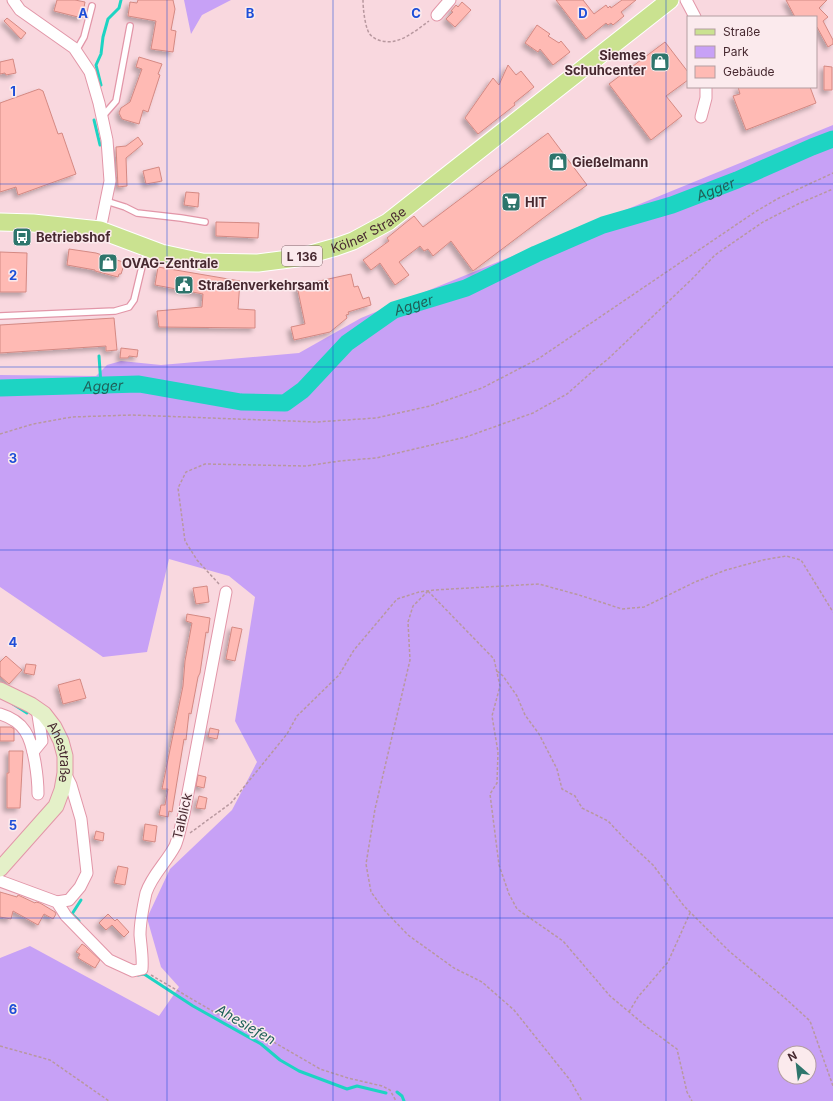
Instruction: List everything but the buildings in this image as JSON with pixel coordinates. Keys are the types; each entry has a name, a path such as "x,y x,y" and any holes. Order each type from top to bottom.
{"main road":[{"name":"Kölner Straße","path":"0,222 33,222 100,230 161,253 202,262 258,263 297,258 353,241 388,222 670,0"},
{"name":"Ahestraße","path":"0,690 32,705 44,714 54,727 61,741 65,756 65,773 62,790 56,806 0,869"}],"street":[{"path":"13,0 20,10 74,48 90,72 107,140 110,181 100,230"},
{"path":"437,15 450,0"},
{"path":"686,0 694,16"},
{"path":"701,117 706,98 706,88"},
{"name":"Talblick","path":"142,969 143,958 140,937 141,916 152,879 168,859 176,844 184,814 226,592"},
{"path":"33,752 42,741 37,709"},
{"path":"0,714 9,717 20,725 26,732 33,752 38,777 38,794"},
{"path":"0,881 57,902 69,900 80,887 87,873 81,819 71,785 65,773"},
{"path":"57,902 66,916 108,960 133,971 142,969"}],"lane":[{"path":"76,51 84,37 92,6"},
{"path":"102,117 116,101 130,26"},
{"path":"106,201 125,207 137,213 205,222"},
{"path":"0,316 115,311 126,309 134,300 147,248"}],"path":[{"path":"363,0 363,10 370,34 380,41 394,42 437,15"},
{"path":"0,434 32,424 72,417 132,415 316,422 376,418 430,406 482,388 538,359 754,212 777,199 833,173"},
{"path":"226,592 197,560 185,541 178,488 186,472 205,464 306,466 376,458 466,437 533,413 567,394 592,371 608,359 692,280 715,255 763,222 798,204 833,189"},
{"path":"176,844 231,803 287,734 297,716 339,674 354,650 397,599 419,592 428,591 539,584 622,609 644,607 695,582 726,570 763,560 786,556 801,560 833,612"},
{"path":"428,591 494,660 500,686 492,716 498,752 497,783 490,794 498,864 509,894 517,909 563,941 610,996 646,1027 677,1049 687,1092 692,1101"},
{"path":"428,591 413,606 408,622 410,660 375,809 366,864 371,892 385,911 408,935 454,968 482,982 514,1010 570,1080 582,1101"},
{"path":"496,671 503,676 517,696 525,714 539,734 557,769 562,788 575,796 582,808 608,821 653,865 690,913 729,951 810,1021 833,1086"},
{"path":"629,1012 638,997 668,962 690,913"},
{"path":"142,969 214,1012 253,1030 320,1069 348,1078 382,1086 390,1090 396,1101"},
{"path":"0,1046 50,1060 109,1101"}],"green space":[{"path":"184,0 231,0 202,15 191,34"},
{"path":"833,125 833,1101 0,1101 0,958 30,946 159,1016 179,987 161,967 147,918 170,869 232,810 257,762 235,721 255,597 229,576 169,559 147,652 103,657 0,587 0,375 96,376 107,365 121,361 161,365 299,353 361,318"}],"waterway":[{"path":"101,85 96,65 101,54 103,37 108,19 119,8 121,0"},
{"path":"94,120 100,145"},
{"name":"Agger","path":"0,388 139,384 241,402 285,403 303,390 347,343 394,310 466,288 536,254 603,225 672,205 737,180 833,139"},
{"path":"99,356 101,385"},
{"name":"Ahesiefen","path":"13,704 27,713"},
{"name":"Ahesiefen","path":"79,921 72,914 81,900"},
{"name":"Ahesiefen","path":"138,975 144,974 193,1006 261,1044 280,1060 299,1071 347,1089 357,1086 386,1093"},
{"name":"Ahesiefen","path":"397,1092 402,1096 404,1101"}],"place":[{"name":"Siemes Schuhcenter","path":"660,62"},
{"name":"Gießelmann","path":"558,162"},
{"name":"HIT","path":"511,202"},
{"name":"Betriebshof","path":"22,237"},
{"name":"OVAG-Zentrale","path":"108,263"},
{"name":"Straßenverkehrsamt","path":"184,285"}]}
